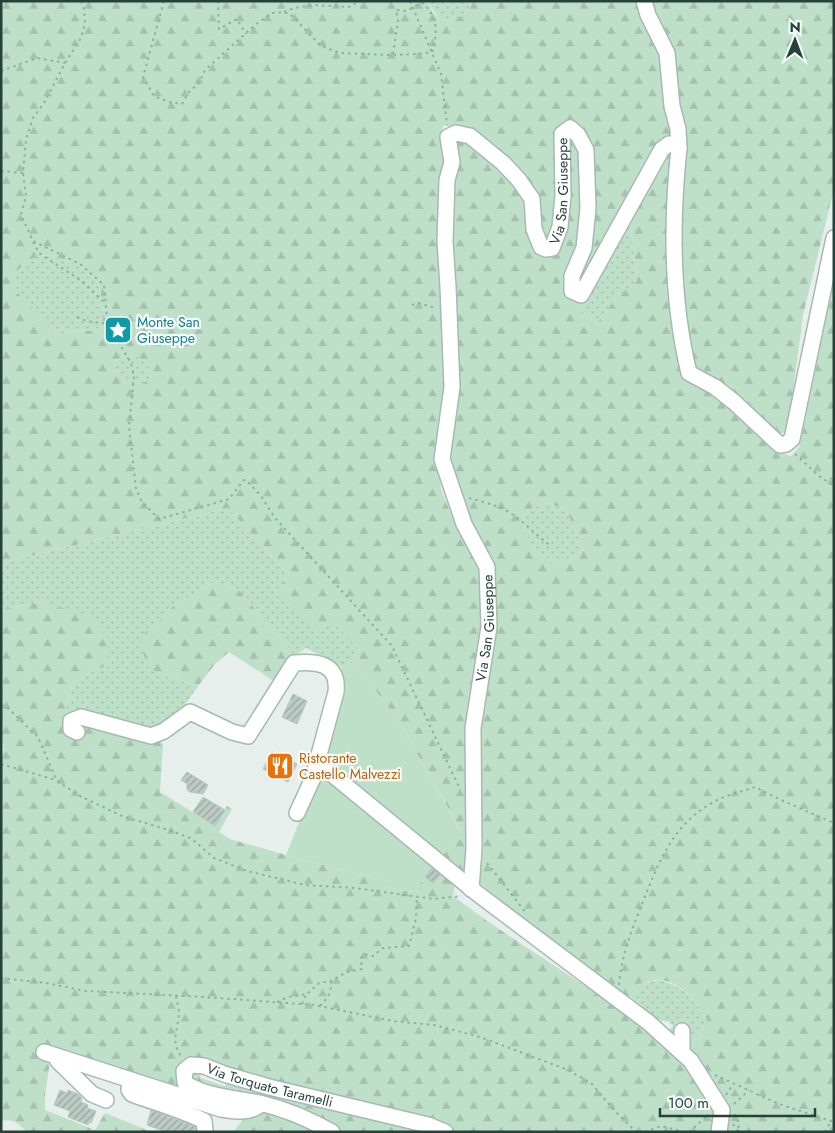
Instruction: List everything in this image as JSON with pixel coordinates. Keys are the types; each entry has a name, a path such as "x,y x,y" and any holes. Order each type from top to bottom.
{"street":[{"path":"644,1 648,15 666,53 672,106 678,129 679,148 674,198 674,265 682,343 689,373 715,387 734,402 780,445 792,440 834,238"},
{"name":"Via San Giuseppe","path":"474,892 473,728 489,627 487,567 464,524 442,459 452,387 445,241 447,180 452,162 448,137 456,133 470,136 519,180 532,198 534,229 541,247 546,249 552,248 560,227 564,196 562,134 570,128 578,135 586,150 588,208 584,248 572,276 572,291 581,295 662,149 669,144 675,144 679,148"},
{"path":"77,732 71,729 71,721 81,717 151,736 164,731 190,712 232,732 248,736 270,693 294,663 314,661 332,671 337,681 336,692 313,778 297,813"},
{"path":"317,762 474,892 648,1022 682,1052 691,1061 724,1106 719,1132"},
{"path":"682,1031 682,1052"},
{"name":"Via Torquato Taramelli","path":"106,1100 92,1094 51,1054 221,1109 244,1112 260,1104"},
{"name":"Via Torquato Taramelli","path":"332,1132 289,1112 195,1089 185,1083 184,1071 191,1065 204,1066 269,1087 428,1125 445,1132"},
{"path":"130,1080 129,1090 132,1094 174,1107 195,1116 204,1121 205,1130"}],"path":[{"path":"81,1 84,9 85,24 81,38 65,63 44,103 33,118 26,139 23,173 26,196 21,215 40,253 83,282 105,303"},
{"path":"164,1 143,76 154,96 169,102 182,104 188,93 199,83 205,70 272,13 313,5 349,7 359,1"},
{"path":"218,1 219,30 236,19 246,34"},
{"path":"410,1 441,74 448,137"},
{"path":"393,54 398,21 396,10 406,11 422,2 428,8 437,36 432,52"},
{"path":"284,12 291,15 321,46 340,52 393,54 432,52"},
{"path":"1,71 36,58 65,63"},
{"path":"1,171 23,173"},
{"path":"33,241 80,264 104,285 109,324 131,363 134,376 130,426 131,450 136,489 142,502 159,519 229,499 246,480 261,496 275,518 392,646 461,790"},
{"path":"412,305 418,303 440,309 450,319"},
{"path":"77,317 86,321 109,324"},
{"path":"800,459 834,486"},
{"path":"454,495 501,508 530,528 551,546"},
{"path":"1,705 9,709 38,737 57,781"},
{"path":"1,764 57,781 80,796 122,816 192,839 214,858 248,871 306,885 354,888 434,899 474,892"},
{"path":"618,999 620,974 630,934 661,857 669,843 695,815 713,802 756,787 834,823"},
{"path":"474,848 532,919"},
{"path":"302,1004 307,994 316,984 331,981 347,972 362,969 361,959 364,954 373,956 383,948 409,946 415,925 417,897"},
{"path":"1,978 86,990 302,1004 393,1021 434,1025 480,1037 568,1070 591,1083 636,1132"},
{"path":"320,1006 332,989 331,981"},
{"path":"276,1002 288,997 307,994"},
{"path":"176,995 179,1014 175,1037 176,1049 191,1065"},
{"path":"712,1074 779,1104 832,1121 824,1132"},
{"path":"689,1132 749,1090"},
{"path":"645,1132 661,1126 686,1132"}],"green space":[{"path":"1,1 427,1 440,20 451,19 464,14 468,11 473,1 834,1 834,189 803,315 788,430 776,436 691,367 681,320 673,140 584,283 577,284 588,245 580,130 568,121 560,125 556,134 560,201 547,243 541,238 539,212 464,130 454,126 443,126 442,134 446,152 446,399 438,458 441,489 453,519 482,568 484,617 468,877 440,857 460,829 398,720 352,663 360,650 334,623 318,631 276,591 289,575 228,508 1,563","holes":["47,255 74,263 86,270 96,280 101,295 103,326 94,331 76,330 61,335 52,332 17,292 15,273 29,261","134,355 147,364 150,370 150,379 141,384 126,384 117,376 114,363 118,359"]},
{"path":"427,1 473,1 464,14 451,19 440,20"},
{"path":"464,138 487,157 527,196 541,255 547,257 553,255 565,162 572,139 583,152 580,244 566,294 574,301 581,312 597,323 616,298 637,281 630,219 670,148 676,153 679,360 779,452 791,456 799,447 802,435 834,281 834,1132 721,1132 724,1115 687,1046 698,1037 707,1019 688,995 677,985 662,980 641,983 631,997 612,987 545,937 477,881 478,726 491,566 467,520 447,455 452,142","holes":["548,503 563,509 567,513 579,540 581,551 563,562 550,560 540,554 529,541 526,534 523,516 525,513 537,506"]},
{"path":"630,219 637,281 616,298 597,323 581,312 574,301 583,298"},
{"path":"47,255 74,263 86,270 96,280 101,295 103,326 94,331 76,330 61,335 52,332 16,292 15,273 29,261"},
{"path":"134,355 142,359 149,367 150,380 141,384 126,384 117,376 114,363 118,359"},
{"path":"548,503 563,509 578,534 581,551 566,561 550,560 540,554 529,541 525,531 523,516 534,507"},
{"path":"228,508 289,575 276,591 334,623 360,650 352,663 342,667 306,648 295,656 240,591 216,581 171,608 159,621 146,630 149,669 198,686 178,715 154,733 82,714 65,715 71,685 91,672 107,666 45,602 1,609 1,563"},
{"path":"216,581 240,591 295,656 286,661 278,684 229,652 215,664 198,686 149,669 141,647 146,630 159,621 171,608"},
{"path":"45,602 89,617 108,639 107,666 91,672 71,685 65,714 82,714 154,733 163,745 160,792 215,826 227,806 232,809 219,832 230,839 386,881 391,888 413,892 433,867 455,884 453,896 490,923 638,1021 675,1056 702,1087 719,1112 715,1132 455,1132 426,1120 194,1060 186,1091 51,1054 45,1110 95,1130 105,1113 152,1132 27,1132 15,1122 9,1120 1,1121 1,759 4,749 1,730 1,609"},
{"path":"352,663 398,720 460,830 414,892 391,888 386,881 286,855 306,805 338,692 342,667"},
{"path":"660,980 676,986 688,994 707,1019 698,1037 687,1046 669,1030 673,1026 669,1022 659,1020 631,997 641,983"},
{"path":"193,1070 202,1070 200,1078 225,1086 227,1079 401,1124 423,1132 342,1132 311,1116 209,1090 189,1078"},
{"path":"262,1109 321,1132 233,1132 246,1116"}],"building":[{"path":"293,694 307,701 297,724 282,717"},
{"path":"272,752 297,764 288,782 263,769"},
{"path":"187,772 208,785 203,794 187,790 187,784 181,780"},
{"path":"203,797 225,810 215,826 193,812"},
{"path":"432,868 440,875 433,883 425,877"},
{"path":"60,1090 67,1093 68,1090 78,1094 82,1098 81,1102 88,1105 87,1108 96,1111 91,1123 89,1122 88,1125 68,1117 70,1111 54,1105"},
{"path":"151,1110 191,1125 195,1127 196,1132 166,1132 147,1125"}],"place":[{"name":"Monte San Giuseppe","path":"118,330"},
{"name":"Ristorante Castello Malvezzi","path":"280,766"}]}
